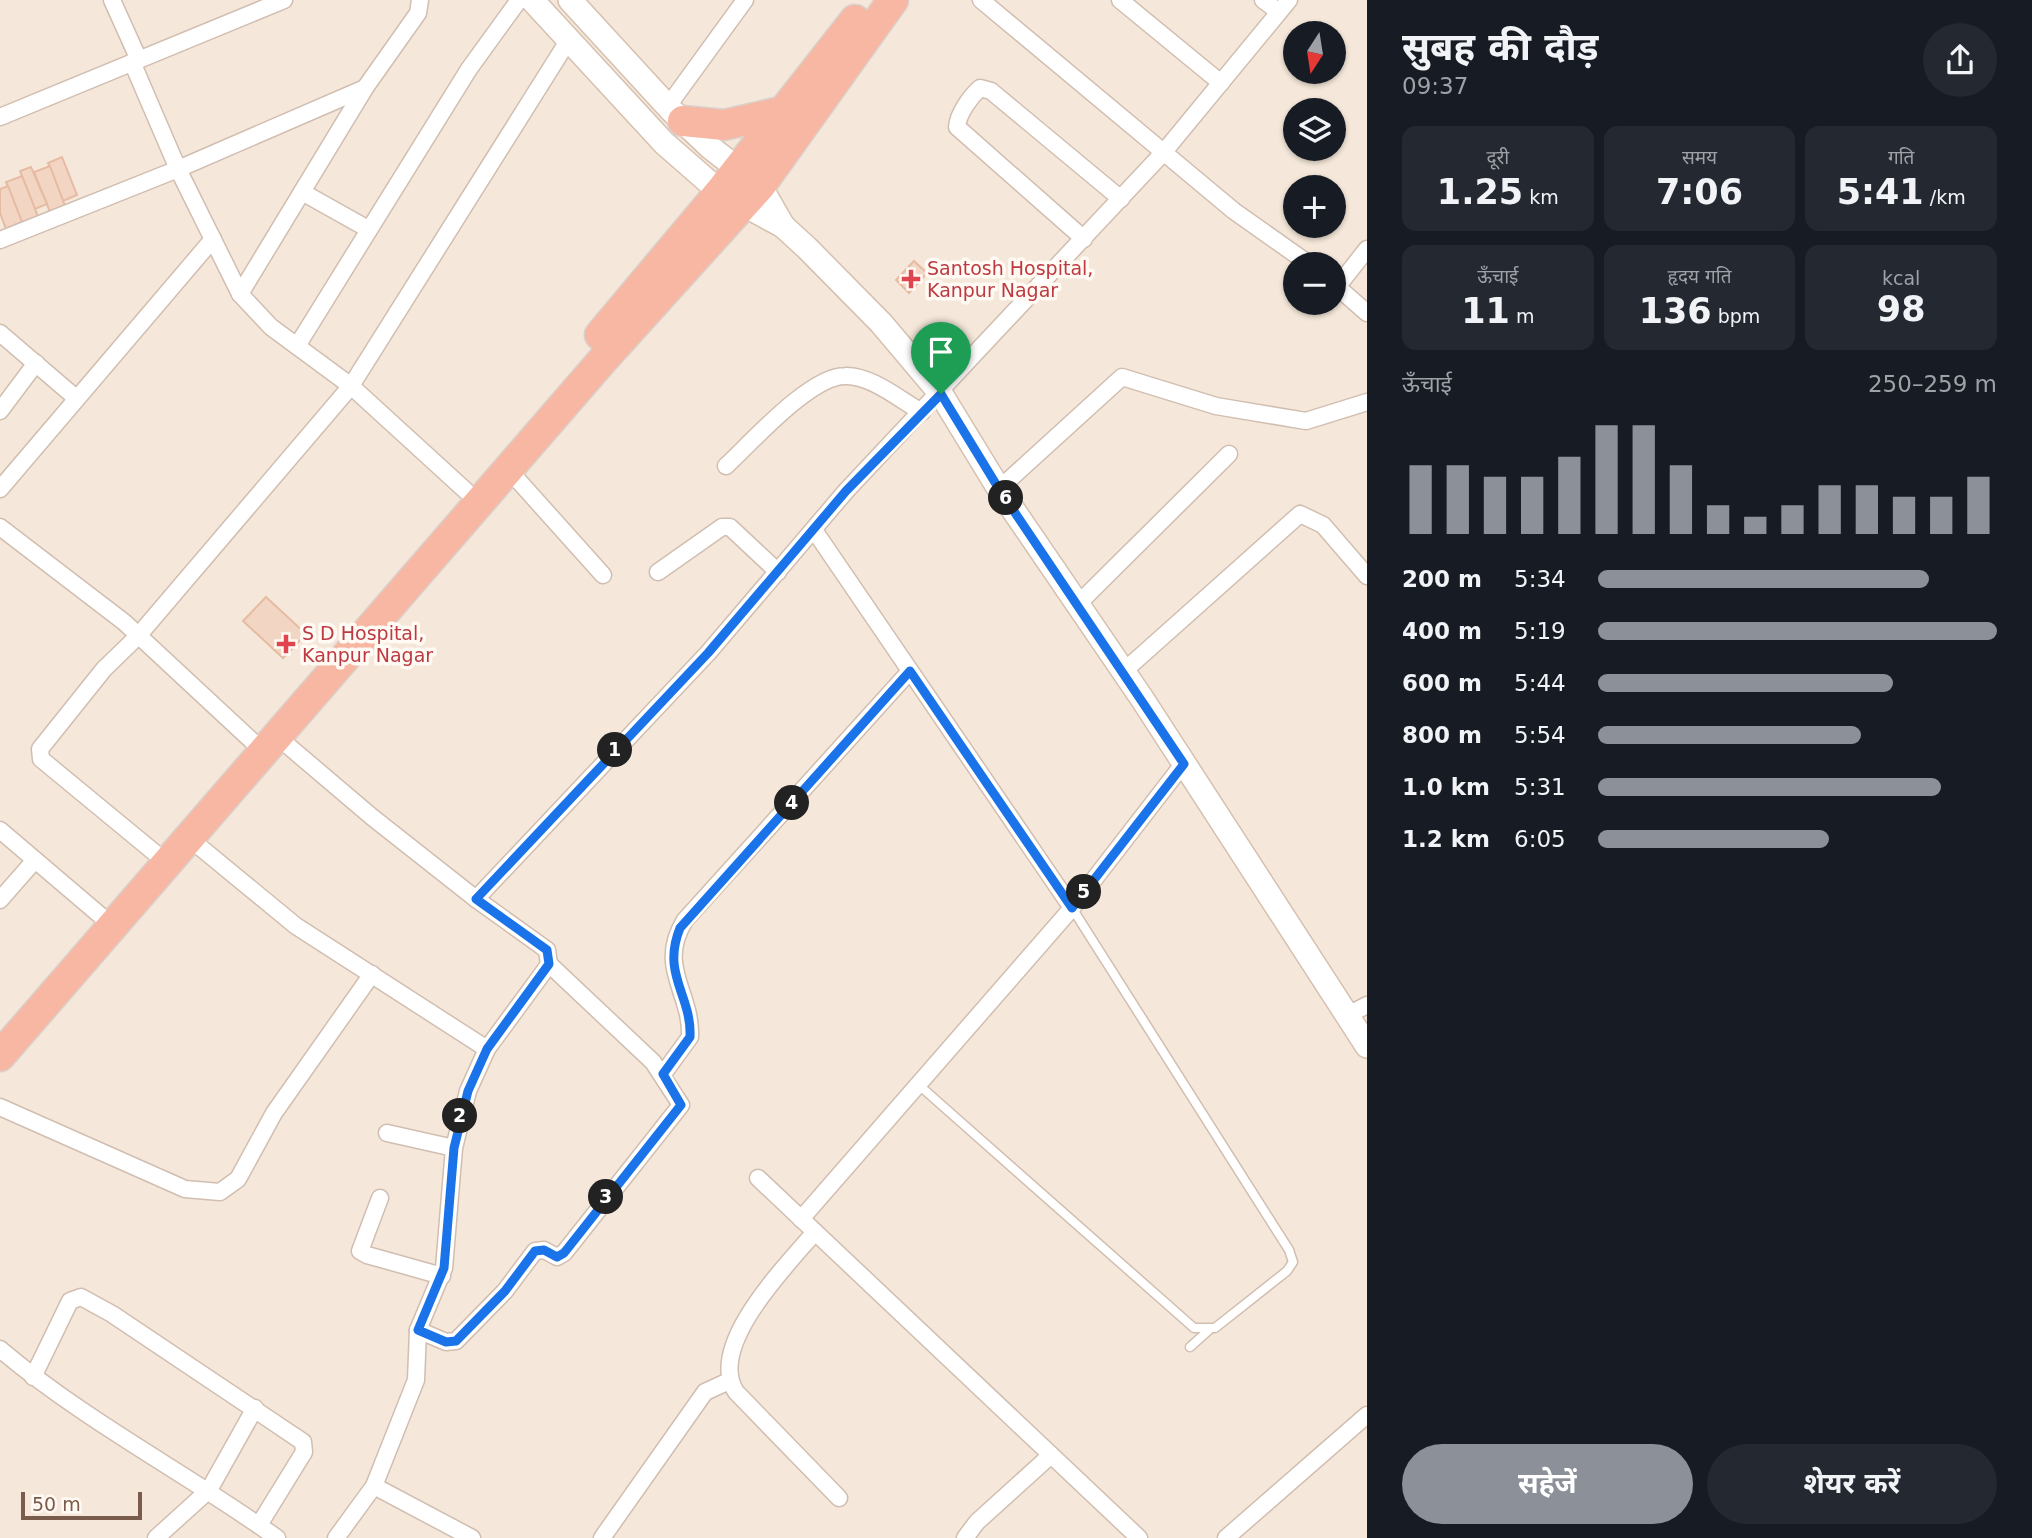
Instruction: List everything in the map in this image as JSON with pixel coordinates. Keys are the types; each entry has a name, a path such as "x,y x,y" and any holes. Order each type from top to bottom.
{"highway":[{"path":"0,1056 189,838 265,739 466,491 740,189 785,111 870,0"},
{"path":"0,1029 155,853 265,739 508,469 893,0"},
{"path":"675,114 724,125 785,111"}],"street":[{"path":"112,0 178,169 240,294 271,327 351,386 466,491"},
{"path":"0,117 135,61 247,7 284,0"},
{"path":"240,294 365,88 418,13 420,0"},
{"path":"570,0 740,189 783,226 881,323 941,394 999,489 1079,603 1184,764 1357,1010 1367,1046"},
{"path":"675,114 745,0"},
{"path":"981,0 1234,211 1292,252"},
{"path":"1120,0 1221,83"},
{"path":"476,899 708,653 846,491 941,394 1163,153 1284,6 1263,0"},
{"path":"296,346 469,69 535,2 664,143 740,189"},
{"path":"155,853 41,759 39,753 104,669 138,636 351,386 568,41"},
{"path":"0,240 178,169 365,88"},
{"path":"1084,239 957,127 958,120 974,93 980,88 991,91 1121,199"},
{"path":"302,192 368,229"},
{"path":"0,489 213,239"},
{"path":"1346,273 1367,249"},
{"path":"1346,295 1367,313"},
{"path":"0,333 76,398"},
{"path":"0,411 36,363"},
{"path":"726,466 809,391 844,376 868,381 922,412"},
{"path":"999,489 1122,377 1216,407 1306,422 1367,402"},
{"path":"1079,603 1229,454"},
{"path":"508,469 603,575"},
{"path":"1124,670 1300,514 1323,525 1367,576"},
{"path":"0,527 265,739 547,950 549,964 663,1074 681,1105 564,1253 557,1257 544,1250 535,1251 505,1291 456,1341 446,1342 418,1330"},
{"path":"658,572 722,527 730,527 778,572"},
{"path":"814,530 1072,908"},
{"path":"663,1074 690,1037 672,962 674,943 685,920 910,671"},
{"path":"801,1219 920,1086 1072,908 1184,764"},
{"path":"0,830 101,916"},
{"path":"189,838 296,926 487,1049"},
{"path":"0,900 35,860"},
{"path":"336,1538 374,1486 416,1380 418,1330 442,1276 448,1247 454,1148 462,1110 487,1049 549,964"},
{"path":"0,1107 185,1189 220,1192 238,1179 274,1113 372,974"},
{"path":"387,1133 454,1148"},
{"path":"758,1178 1139,1538"},
{"path":"380,1198 360,1251 442,1276"},
{"path":"815,1232 752,1309 728,1362 729,1381 839,1498"},
{"path":"33,1377 67,1306 81,1297 112,1314 303,1441 305,1449 259,1525"},
{"path":"0,1349 33,1377 209,1490 277,1538"},
{"path":"602,1538 705,1392 729,1381"},
{"path":"157,1538 209,1490 255,1408"},
{"path":"1226,1538 1367,1415"},
{"path":"965,1538 977,1522 1051,1455"},
{"path":"374,1486 472,1538"}],"lane":[{"path":"1072,908 1292,1257 1287,1271 1209,1329 1190,1347"},
{"path":"920,1086 1177,1315 1194,1328 1209,1329"}],"shaded area":[{"path":"0,0 1367,0 1367,1538 0,1538"}],"building":[{"path":"62,157 77,195 63,201 48,163"},
{"path":"50,166 65,206 50,212 34,172"},
{"path":"31,167 47,204 35,209 20,171"},
{"path":"22,176 39,219 23,225 6,182"},
{"path":"8,186 22,222 6,229 0,213 0,189"},
{"path":"914,261 927,273 909,293 896,280"},
{"path":"266,597 306,634 283,658 243,621"}],"place":[{"name":"Santosh Hospital, Kanpur Nagar","path":"911,279"},
{"name":"S D Hospital, Kanpur Nagar","path":"286,644"}],"route":[{"path":"941,394 999,489 1079,603 1184,764 1072,908 910,671 680,928 674,943 672,962 691,1032 688,1042 663,1074 681,1105 648,1143 561,1256 553,1256 540,1249 535,1251 505,1291 458,1340 446,1342 418,1330 444,1268 448,1247 454,1148 468,1091 487,1049 549,964 547,950 476,899 708,653 846,491 941,394"}]}
